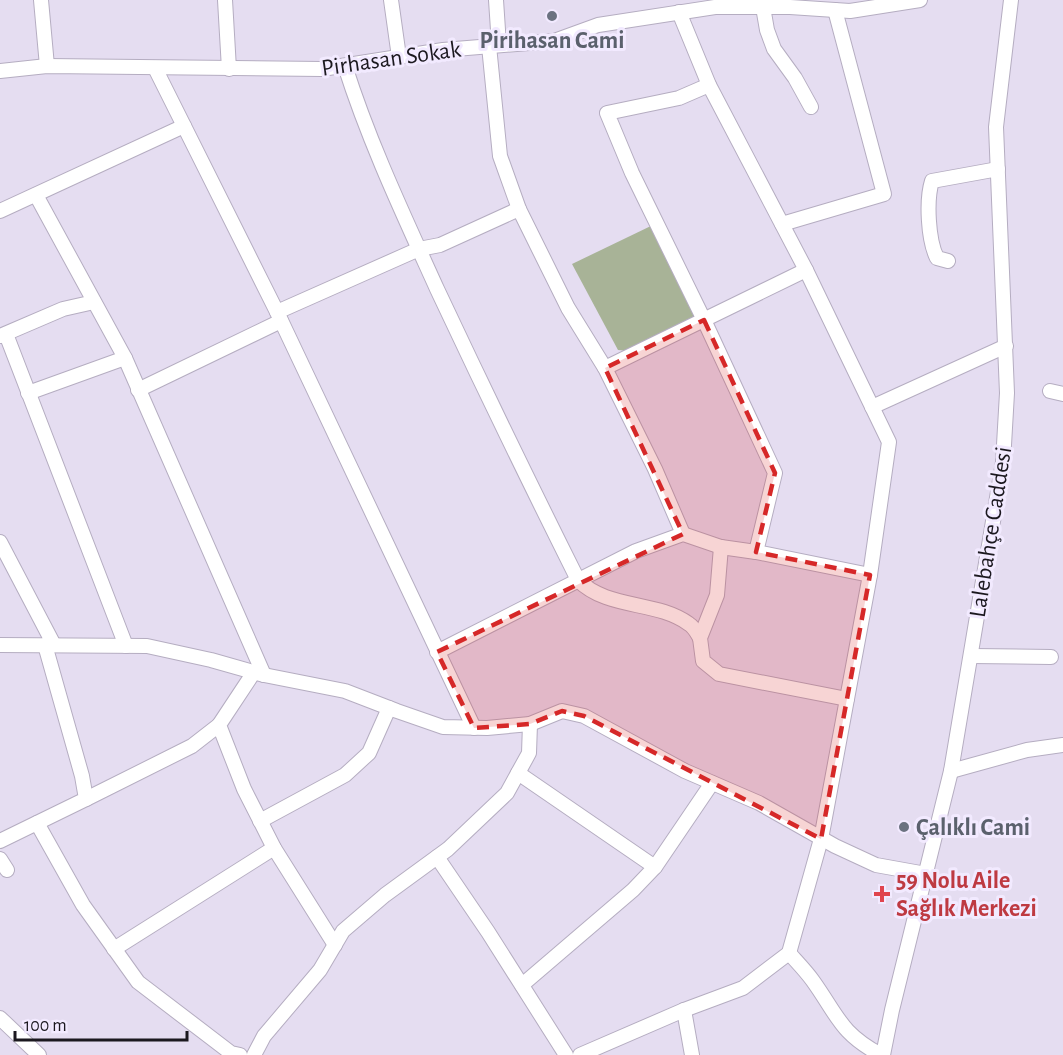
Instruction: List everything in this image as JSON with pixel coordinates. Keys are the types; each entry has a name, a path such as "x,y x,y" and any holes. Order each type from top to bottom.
{"street":[{"path":"41,0 47,66"},
{"path":"225,0 229,69"},
{"path":"391,0 399,57"},
{"path":"496,0 494,46 500,156 519,209 567,308 605,368 655,469 683,534"},
{"name":"Pirhasan Sokak","path":"0,71 47,66 322,69 443,50 554,41 598,25 679,12 713,3 763,7 790,3 850,11 920,0"},
{"name":"Lalebahçe Caddesi","path":"882,1055 951,771 1004,462 1008,393 996,127 1011,0"},
{"path":"763,7 767,30 774,48 795,78 811,107"},
{"path":"782,224 884,194 835,10"},
{"path":"580,1055 684,1010 743,988 789,953 821,839 870,575 889,442 806,270 709,86 679,12"},
{"path":"345,66 358,109 419,249 499,421 578,580 588,590 605,598 676,616 691,625 700,638 703,661 719,674 847,699"},
{"path":"156,68 279,316 474,728"},
{"path":"709,86 679,98 607,113 632,173 775,473 756,552"},
{"path":"0,211 184,126"},
{"path":"948,261 937,258 932,249 928,193 932,181 998,170"},
{"path":"36,195 125,358 259,673"},
{"path":"138,390 279,316 419,249 440,245 519,209"},
{"path":"605,368 806,270"},
{"path":"94,302 63,309 3,335 28,393 126,646"},
{"path":"872,407 1005,346"},
{"path":"28,393 125,358"},
{"path":"437,652 636,551 683,534 721,547 870,575"},
{"path":"0,542 49,645 86,799"},
{"path":"700,638 717,595 721,547"},
{"path":"0,645 157,648 345,691 443,727 474,728 530,724 562,711 584,716 685,771 759,803 821,839 876,866 926,874"},
{"path":"971,656 1051,657"},
{"path":"0,841 192,746 219,725 259,673"},
{"path":"260,821 345,775 369,753 389,708"},
{"path":"254,1055 264,1036 320,970 343,931 385,895 437,857 507,793 530,753 530,724"},
{"path":"219,725 244,789 274,848 335,945"},
{"path":"951,771 1027,750 1063,745"},
{"path":"518,773 655,867"},
{"path":"522,986 633,890 655,867 712,783"},
{"path":"38,823 83,905 138,982 233,1054"},
{"path":"114,949 274,848"},
{"path":"437,857 566,1055"},
{"path":"789,953 813,981 845,1031 865,1047 882,1055"},
{"path":"684,1010 693,1055"},
{"path":"0,1018 39,1055"}],"highlighted area":[{"path":"704,320 775,473 756,552 870,575 821,839 584,716 562,711 530,724 474,728 437,652 683,534 605,368"}],"green space":[{"path":"655,224 697,310 694,318 628,351 618,350 572,264"}],"place":[{"name":"Pirihasan Cami","path":"552,16"},
{"name":"Çalıklı Cami","path":"904,827"},
{"name":"59 Nolu Aile Sağlık Merkezi","path":"882,894"}]}
